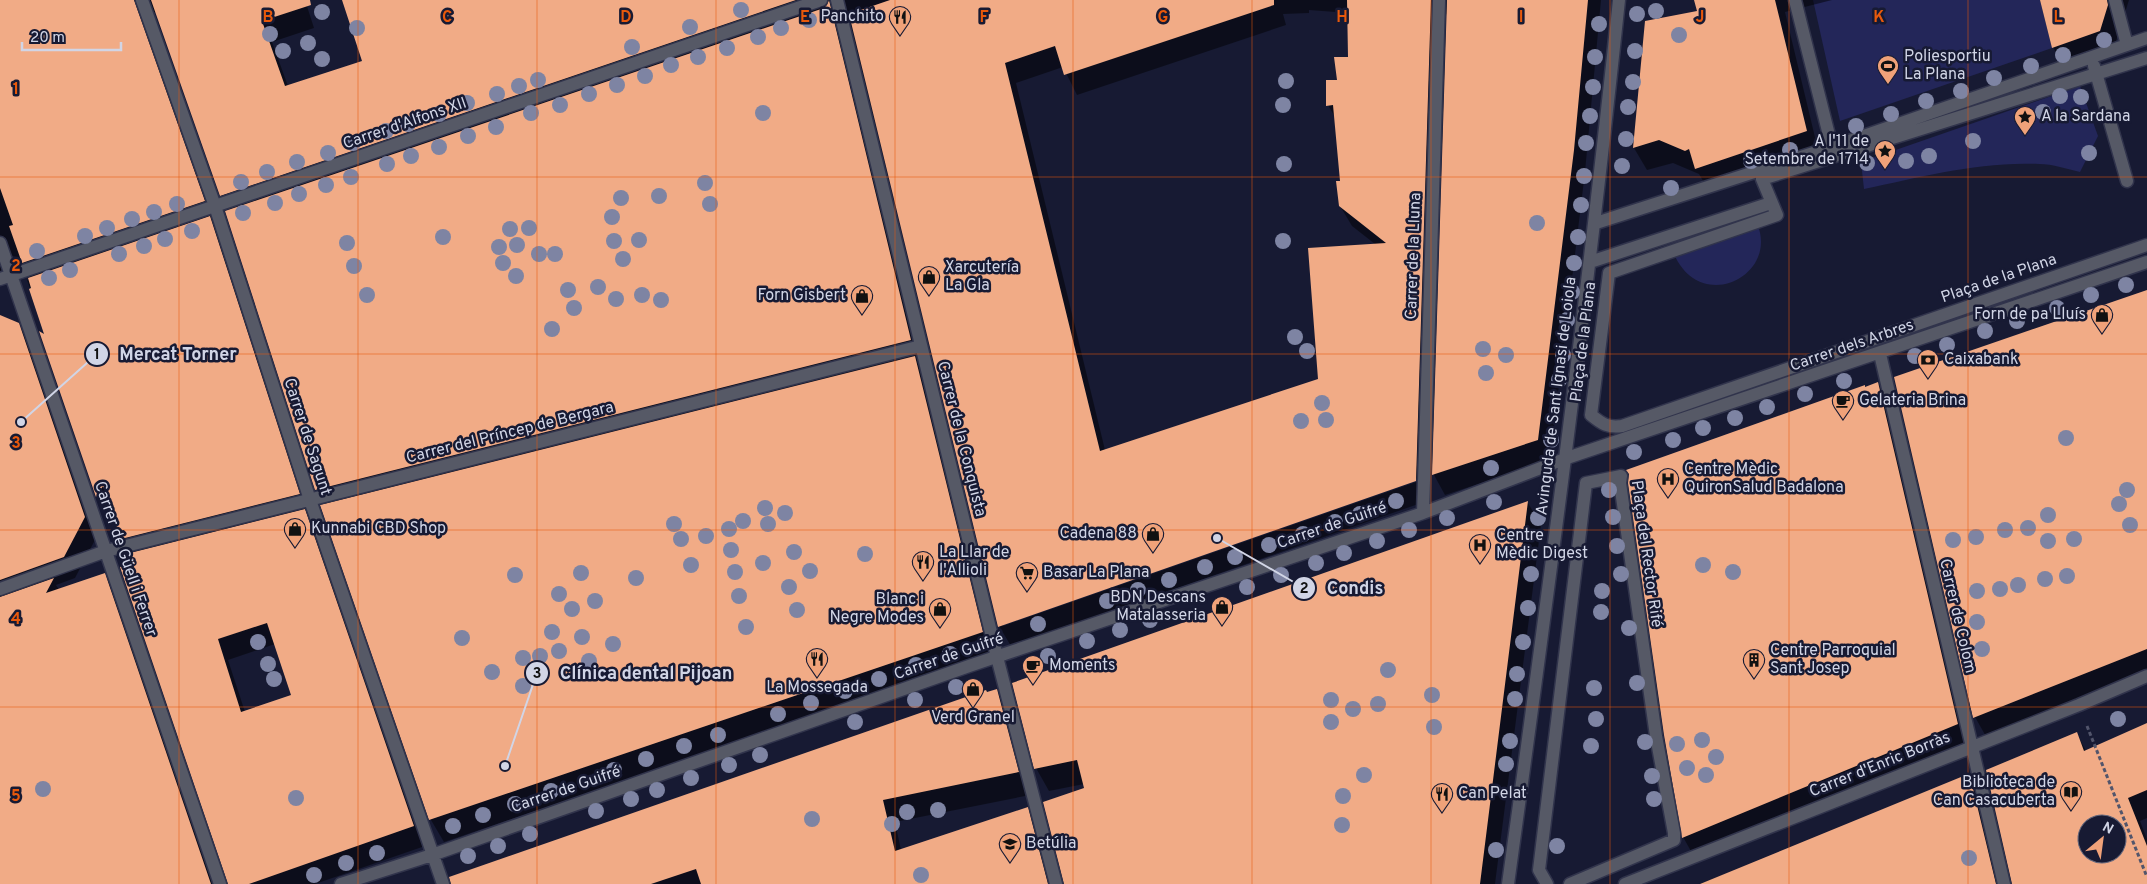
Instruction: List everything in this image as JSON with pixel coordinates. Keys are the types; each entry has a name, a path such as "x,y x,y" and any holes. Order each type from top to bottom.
{"street":[{"name":"Carrer de Sagunt","path":"142,0 215,206 310,500 443,884"},
{"name":"Carrer d'Alfons XII","path":"5,278 821,0"},
{"name":"Carrer de la Conquista","path":"837,0 997,657 1056,884"},
{"name":"Carrer de la Lluna","path":"1422,512 1439,0"},
{"name":"Avinguda de Sant Ignasi de Loiola","path":"1508,884 1567,458 1596,224 1619,0"},
{"path":"1795,0 1832,147"},
{"path":"2115,0 2127,45"},
{"path":"1596,224 1832,147 2147,38"},
{"path":"2091,57 2127,181"},
{"path":"1590,262 1771,203 1762,180 2147,58"},
{"name":"Plaça de la Plana","path":"1771,203 1777,214 1609,273 1591,415 1603,425 1611,427 1622,426 2147,245"},
{"name":"Carrer de Güell i Ferrer","path":"0,244 5,278 106,551 220,884"},
{"name":"Carrer dels Arbres","path":"1567,458 1880,354 2147,262"},
{"name":"Carrer del Príncep de Bergara","path":"0,589 106,551 921,346"},
{"name":"Carrer de Colom","path":"1880,354 2004,884"},
{"name":"Carrer de Guifré","path":"341,884 432,855 997,657 1422,512 1567,458"},
{"name":"Plaça del Rector Rifé","path":"1547,884 1538,870 1586,483 1621,476 1620,483 1636,600 1656,736 1674,840 1570,884"},
{"name":"Carrer d'Enric Borràs","path":"1625,884 2079,705 2147,676"}],"path":[{"path":"2079,705 2147,877"}],"shaded area":[{"name":"Poliesportiu La Plana","path":"1813,0 2040,0 2052,48 1840,121"},
{"path":"2080,86 2098,136 2080,172 2044,164 1995,165 1929,175 1864,189 1861,162"},
{"path":"1758,226 1761,244 1757,260 1747,273 1733,282 1717,285 1701,282 1686,272 1674,254"}],"building":[{"path":"0,0 134,0 205,201 22,263 9,226 13,225 0,188"},
{"path":"151,0 310,0 311,5 262,21 285,86 362,61 342,0 796,0 220,196"},
{"path":"829,0 911,340 315,490 225,211 824,8"},
{"path":"890,0 1274,0 1274,5 1064,75 1055,46 1005,63 1100,451 1318,379 1308,248 1386,243 1339,206 1336,181 1340,181 1333,105 1326,106 1326,80 1337,80 1334,57 1348,57 1347,0 1431,0 1416,481 998,627 849,14"},
{"path":"1447,0 1588,0 1574,150 1538,440 1432,475"},
{"path":"1694,0 1775,0 1807,131 1695,169 1689,149 1685,151 1659,140 1633,148 1645,21 1697,11"},
{"path":"2040,0 2107,0 2108,5 2100,31 2052,48"},
{"path":"210,216 300,494 121,539 103,486 96,497 39,331 44,334 29,289 31,288 28,278"},
{"path":"2147,290 2147,649 1973,718 1894,377"},
{"path":"0,315 19,323 85,517 64,557 0,580"},
{"path":"915,356 983,632 429,820 320,505"},
{"path":"1878,382 1958,724 1682,838 1664,735 1628,483 1629,474 1626,470"},
{"path":"1528,501 1480,884 1064,884 1043,802 1084,788 1077,760 1034,769 1012,683"},
{"path":"305,509 414,826 249,884 228,884 120,567 130,564 126,554","holes":["267,623 291,695 241,712 218,639"]},
{"path":"105,573 211,884 0,884 0,597 54,578 46,593"},
{"path":"997,689 1019,772 883,800 895,851 1028,807 1048,884 701,884 696,869 651,884 451,884 449,877 986,690 987,692"},
{"name":"Biblioteca de Can Casacuberta","path":"2147,723 2147,790 2128,798 2147,846 2147,884 2012,884 1986,770 2077,732 2084,751"},
{"path":"1970,776 1996,884 1700,884 1961,777 1962,780"}],"place":[{"name":"Panchito","path":"900,36"},
{"name":"Poliesportiu La Plana","path":"1888,85"},
{"name":"A la Sardana","path":"2025,136"},
{"name":"A l'11 de Setembre de 1714","path":"1885,170"},
{"name":"Xarcutería La Gla","path":"929,296"},
{"name":"Forn Gisbert","path":"862,315"},
{"name":"Forn de pa Lluís","path":"2102,334"},
{"name":"Caixabank","path":"1928,379"},
{"name":"Gelateria Brina","path":"1843,420"},
{"name":"Mercat Torner","path":"21,422"},
{"name":"Centre Mèdic QuironSalud Badalona","path":"1668,498"},
{"name":"Condis","path":"1217,538"},
{"name":"Kunnabi CBD Shop","path":"295,548"},
{"name":"Cadena 88","path":"1153,553"},
{"name":"Centre Mèdic Digest","path":"1480,564"},
{"name":"La Llar de l'Allioli","path":"923,581"},
{"name":"Basar La Plana","path":"1027,592"},
{"name":"BDN Descans Matalasseria","path":"1222,626"},
{"name":"Blanc i Negre Modes","path":"940,628"},
{"name":"La Mossegada","path":"817,678"},
{"name":"Centre Parroquial Sant Josep","path":"1754,679"},
{"name":"Moments","path":"1033,685"},
{"name":"Verd Granel","path":"973,708"},
{"name":"Clínica dental Pijoan","path":"505,766"},
{"name":"Biblioteca de Can Casacuberta","path":"2071,811"},
{"name":"Can Pelat","path":"1442,813"},
{"name":"Betúlia","path":"1010,863"}]}
